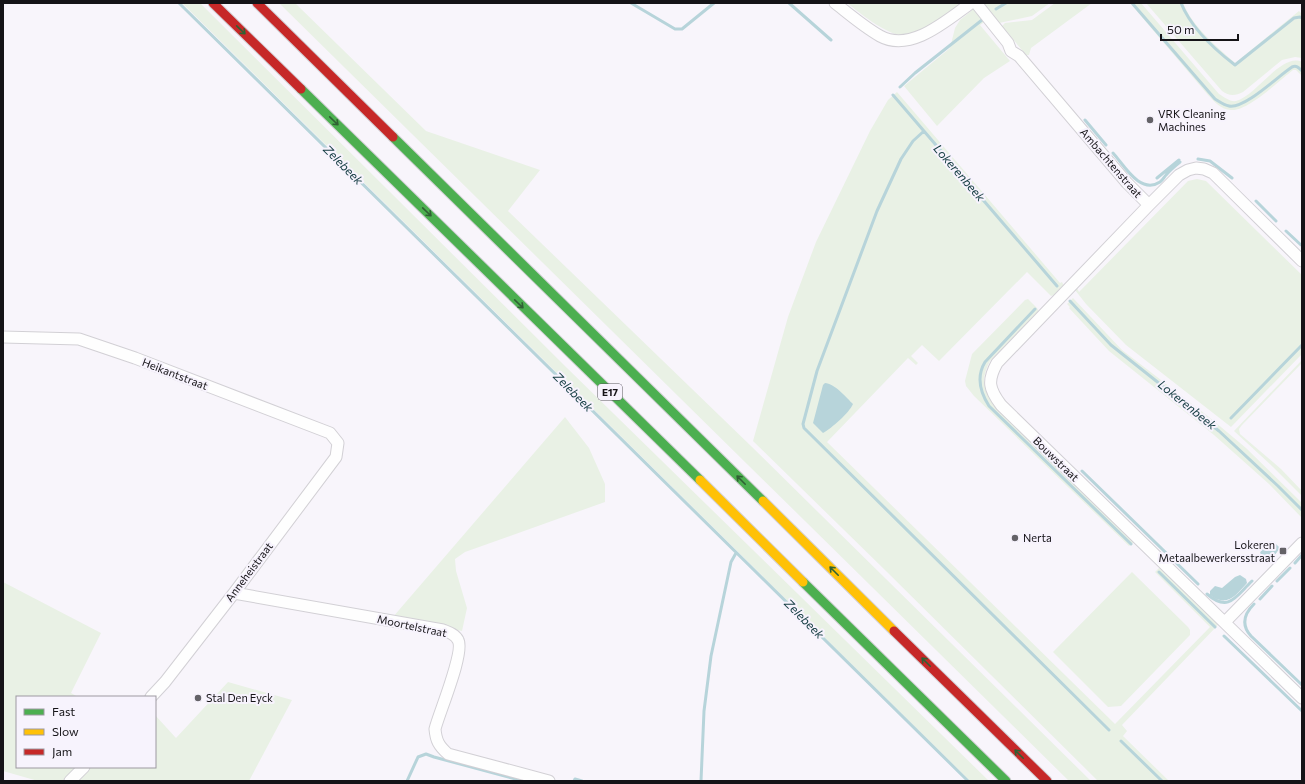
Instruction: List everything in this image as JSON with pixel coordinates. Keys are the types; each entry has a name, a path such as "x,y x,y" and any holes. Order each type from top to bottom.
{"highway":[{"name":"E17","path":"213,3 1006,781"},
{"name":"E17","path":"257,3 1047,781"}],"street":[{"path":"835,3 881,37 899,42 913,39 927,33 971,3"},
{"name":"Ambachtenstraat","path":"976,3 1008,42 1011,51 1019,56 1127,183 1149,205 1179,175 1188,170 1196,168 1213,172 1302,261"},
{"name":"Bouwstraat","path":"1149,205 997,363 992,372 990,384 994,395 1002,405 1302,698"},
{"name":"Heikantstraat","path":"3,337 80,339 135,358 330,433 338,443"},
{"name":"Anneheistraat","path":"152,696 165,682 234,593 336,457 338,443"},
{"path":"1225,622 1302,543"},
{"name":"Moortelstraat","path":"234,593 395,621 443,630 450,633 458,640 460,646 456,666 435,729 436,740 439,746 448,754 549,781"},
{"path":"70,781 83,768"}],"shaded area":[{"path":"182,3 200,3 566,367 989,781 970,781"},
{"path":"279,3 295,3 426,131 540,170 508,211 751,446 1091,781 1069,781"},
{"path":"847,3 960,3 923,30 907,35 899,35 892,33 872,22"},
{"path":"981,3 1050,3 1032,16 999,23 993,16 980,25 1010,61 984,78 937,126 904,86 950,48 955,28 960,20"},
{"path":"1055,3 1092,3 1031,48 1029,55 1026,55 1002,26 1005,23 1032,20"},
{"path":"1130,3 1141,3 1219,94 1229,100 1236,101 1244,97 1286,63 1294,61 1302,62 1302,76 1296,70 1293,70 1246,106 1238,109 1227,110 1218,105 1208,95"},
{"path":"1146,3 1183,3 1187,12 1199,28 1235,63 1299,11 1302,14 1302,58 1295,57 1282,60 1243,92 1235,95 1227,94 1222,91"},
{"path":"897,92 1064,286 1051,296 1027,272 939,361 922,345 911,356 918,363 916,365 908,358 827,442 1115,724 1210,627 1155,572 1160,567 1216,621 1218,624 1217,626 1122,725 1127,731 1123,736 1169,781 1098,781 753,441 788,317 816,242 870,131 888,100"},
{"path":"1197,179 1206,181 1302,275 1302,354 1231,427 1126,345 1086,304 1075,290 1077,288 1079,292 1188,181"},
{"path":"1073,298 1122,350 1209,417 1246,448 1302,503 1302,518 1269,484 1214,435 1109,351 1069,308 1070,307 1067,304"},
{"path":"1028,299 1039,312 990,361 986,369 984,383 988,395 1002,413 1134,542 1129,546 974,396 966,386 965,381 972,354 1025,300"},
{"path":"1302,360 1302,363 1239,429 1240,434 1281,469 1302,491 1302,496 1234,431"},
{"path":"565,417 589,448 605,484 605,502 465,552 455,559 456,571 467,608 462,631 393,617"},
{"path":"1132,572 1188,627 1190,630 1190,635 1121,706 1108,707 1053,652"},
{"path":"3,582 101,633 71,693 76,696 16,696 16,768 75,768 63,781 38,781 3,771"},
{"path":"228,682 292,700 249,781 77,781 88,768 156,768 156,716 176,738"}],"water":[{"path":"825,383 836,388 853,404 840,420 823,433 813,423 823,385"},
{"path":"1270,541 1273,541 1280,548 1271,560 1268,561 1260,553"},
{"path":"1240,575 1246,579 1247,583 1231,598 1221,600 1210,595 1210,591 1215,586 1222,588 1235,577"}],"waterway":[{"name":"Zelebeek","path":"179,3 968,781"},
{"name":"Lokerenbeek","path":"631,3 675,29 682,29 714,3"},
{"name":"Lokerenbeek","path":"789,3 831,40"},
{"path":"996,9 1006,3"},
{"path":"1132,3 1215,99 1225,105 1236,106 1244,102 1294,66 1302,71"},
{"path":"1181,3 1185,12 1197,29 1219,52 1235,65 1294,18 1302,18"},
{"path":"900,87 915,73 982,20"},
{"name":"Lokerenbeek","path":"893,95 1057,286"},
{"path":"1085,120 1106,145"},
{"path":"924,131 913,141 901,159 877,211 817,371 803,424 804,428 1109,730"},
{"path":"1113,153 1133,177 1146,185 1153,185 1160,182 1169,171 1180,162"},
{"path":"1198,159 1210,161 1232,178"},
{"path":"1157,178 1179,160"},
{"path":"1256,201 1276,221"},
{"path":"1286,231 1301,245"},
{"name":"Lokerenbeek","path":"1070,301 1111,345 1219,431 1302,510"},
{"path":"1035,309 985,362 980,379 983,395 989,406 1131,544"},
{"path":"1231,418 1302,345"},
{"path":"1082,471 1198,584"},
{"path":"701,781 704,711 711,656 731,562 736,553"},
{"path":"1295,563 1302,555"},
{"path":"1277,581 1290,568"},
{"path":"1159,572 1215,627"},
{"path":"1207,594 1215,600 1227,602 1237,597 1252,581"},
{"path":"1260,599 1272,586"},
{"path":"1254,604 1248,612 1245,620 1248,632 1302,685"},
{"path":"1224,636 1302,711"},
{"path":"1121,741 1162,781"},
{"path":"407,781 418,757 426,754 523,781"},
{"path":"574,781 575,779 582,781"}],"traffic: fast":[{"path":"301,89 700,480"},
{"path":"393,137 763,501"},
{"path":"803,582 1006,781"}],"traffic: slow":[{"path":"700,480 803,582"},
{"path":"763,501 894,631"}],"traffic: jam":[{"path":"213,3 301,89"},
{"path":"257,3 393,137"},
{"path":"894,631 1047,781"}],"place":[{"name":"VRK Cleaning Machines","path":"1150,120"},
{"name":"Nerta","path":"1015,538"},
{"name":"Lokeren Metaalbewerkersstraat","path":"1283,551"},
{"name":"Stal Den Eyck","path":"198,698"}]}
